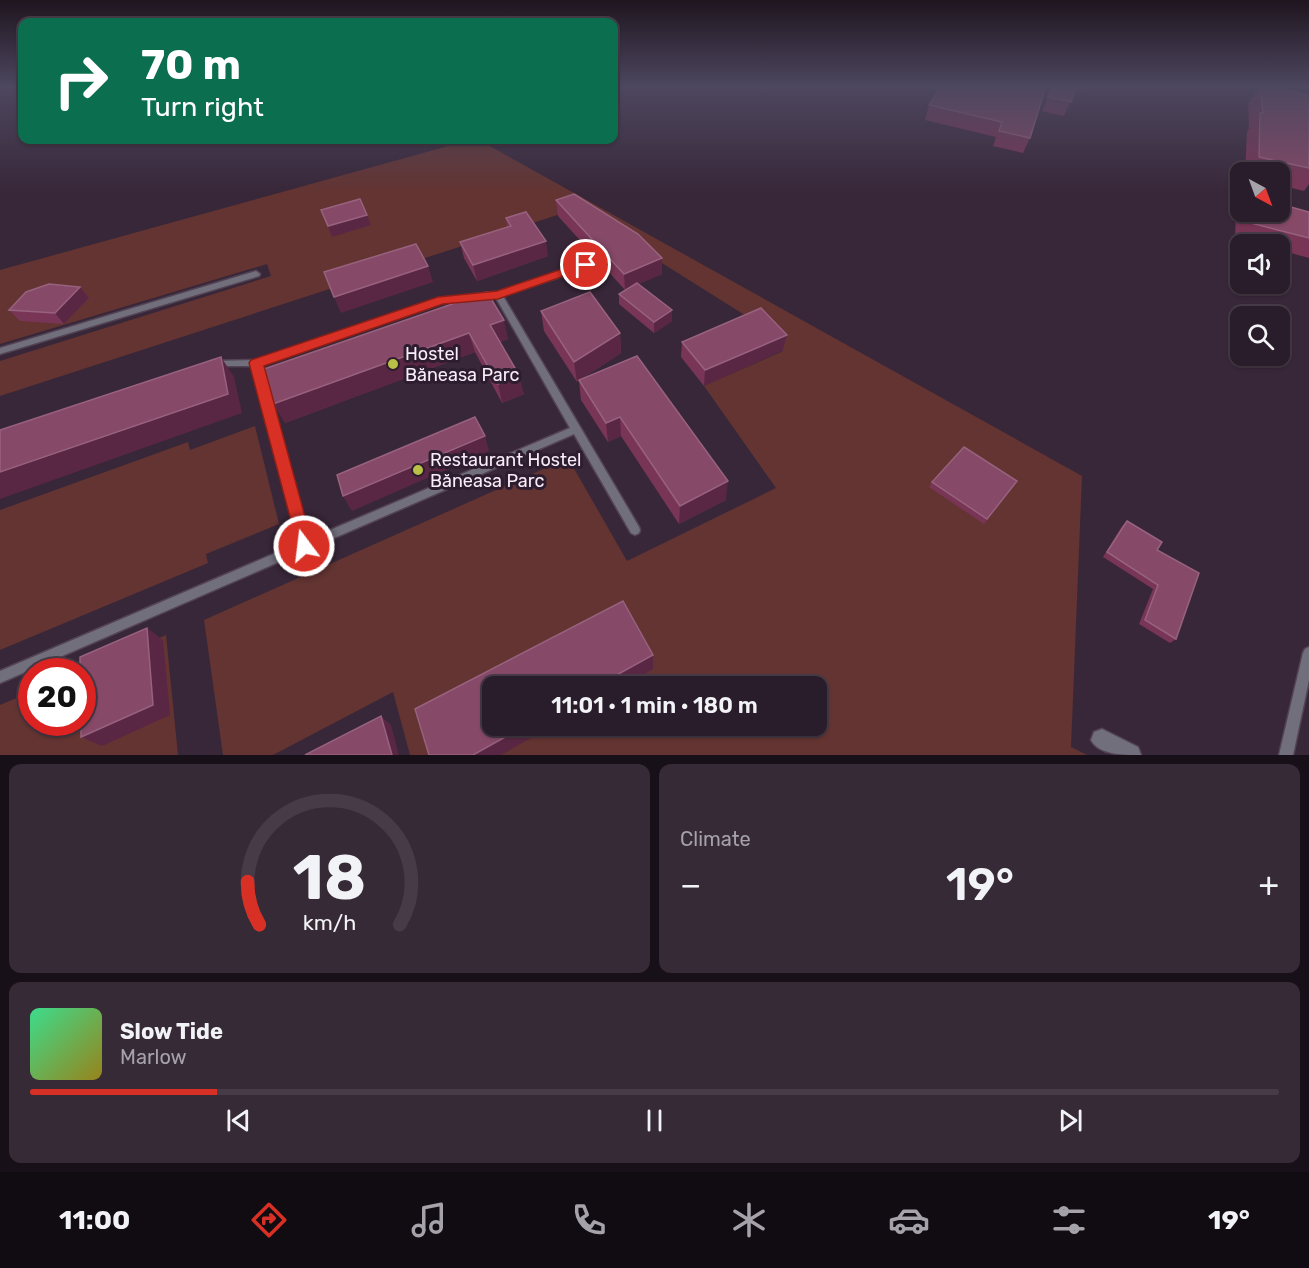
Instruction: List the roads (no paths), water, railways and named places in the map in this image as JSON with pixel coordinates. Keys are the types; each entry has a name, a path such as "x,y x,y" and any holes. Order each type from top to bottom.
{"street":[{"path":"1102,740 1130,755"}],"lane":[{"path":"205,363 256,363 442,300 498,295 586,265"},
{"path":"0,351 256,274"},
{"path":"498,295 635,530"},
{"path":"256,363 304,546"},
{"path":"0,677 577,429"},
{"path":"1286,755 1309,653"}],"place":[{"name":"Hostel Băneasa Parc","path":"393,364"},
{"name":"Restaurant Hostel Băneasa Parc","path":"418,470"}]}
